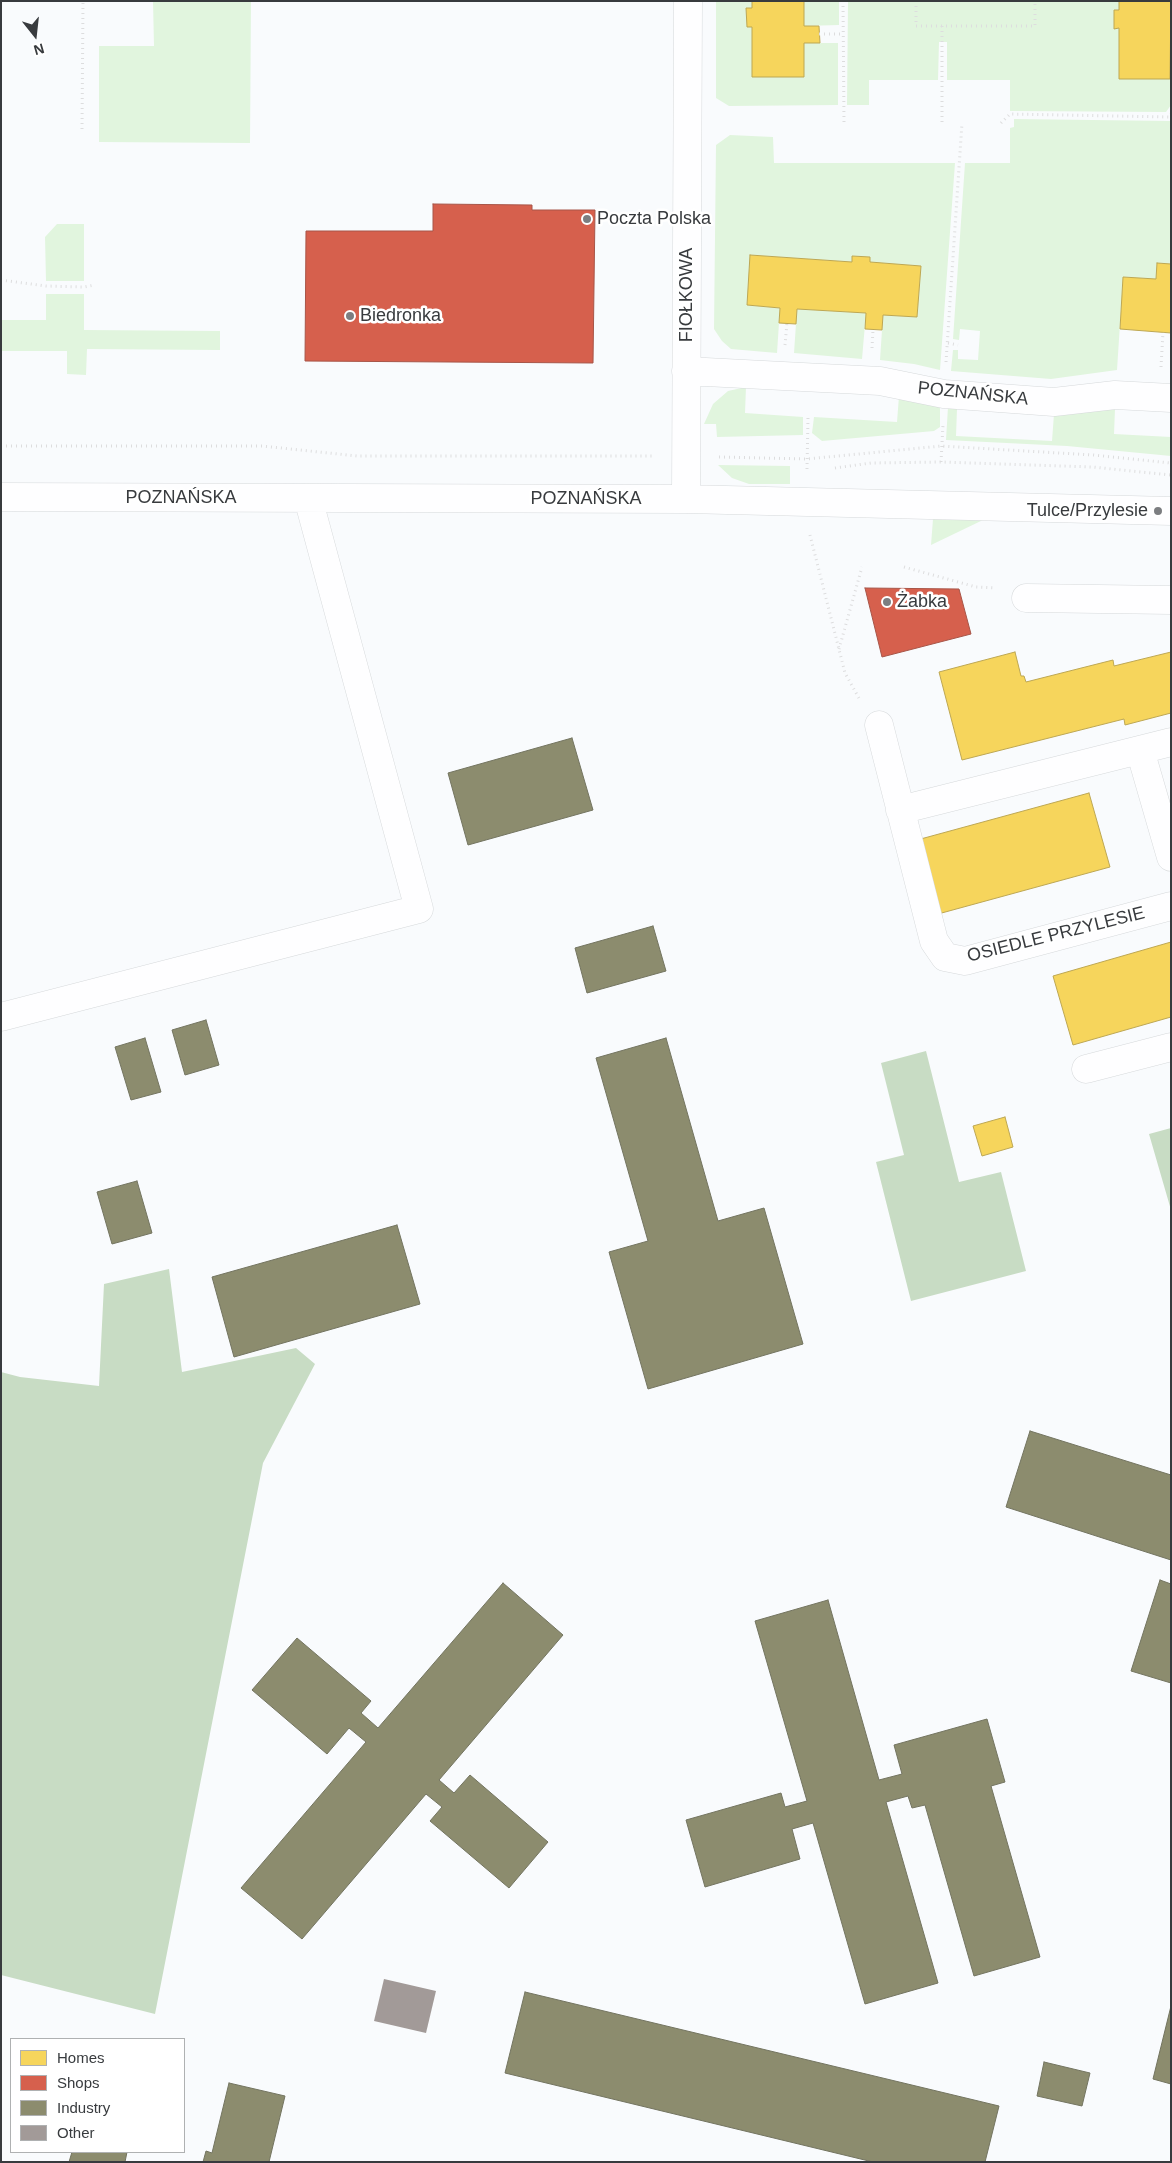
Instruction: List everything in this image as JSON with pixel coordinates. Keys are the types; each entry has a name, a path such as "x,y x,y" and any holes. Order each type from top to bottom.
{"street":[{"name":"FIOŁKOWA","path":"686,499 688,1"},
{"name":"POZNAŃSKA","path":"686,371 880,381 944,394 1054,402 1115,395 1171,398"},
{"name":"POZNAŃSKA","path":"1,497 686,499 1171,511"},
{"path":"1,1017 419,909 308,498"},
{"path":"1026,598 1171,600"},
{"name":"OSIEDLE PRZYLESIE","path":"879,725 934,941 946,957 965,961 1171,906"},
{"path":"900,810 1171,742"},
{"path":"1140,750 1171,858"},
{"path":"1086,1069 1171,1047"}],"path":[{"path":"82,129 83,1"},
{"path":"843,1 844,122"},
{"path":"916,1 916,26 1035,26 1036,1"},
{"path":"942,26 942,122"},
{"path":"819,34 843,34"},
{"path":"1001,123 1010,114 1169,117 1171,114"},
{"path":"941,462 962,123"},
{"path":"1,280 46,286 84,287 95,285"},
{"path":"785,349 787,323"},
{"path":"1161,369 1163,332"},
{"path":"948,344 958,345"},
{"path":"808,417 807,472 816,471"},
{"path":"1,446 187,446"},
{"path":"825,470 871,463 941,462 1092,468 1171,475"},
{"path":"805,502 807,523 845,673 866,710 879,725"},
{"path":"904,566 976,587 1015,589 1026,598"},
{"path":"839,649 862,567"}],"green space":[{"path":"153,1 251,1 250,143 99,142 99,46 154,46"},
{"path":"716,1 752,1 752,8 747,9 747,27 752,27 752,77 804,77 804,43 838,43 838,105 729,106 716,98"},
{"path":"804,1 839,1 839,25 804,26"},
{"path":"848,1 1119,1 1119,10 1114,10 1114,28 1119,28 1119,79 1170,79 1171,45 1171,105 1166,112 1010,111 1010,80 947,80 947,42 939,42 938,80 869,80 869,105 847,105"},
{"path":"1014,119 1171,121 1171,264 1157,263 1156,279 1123,277 1117,370 1051,379 951,371 953,350 958,350 958,359 978,360 980,331 960,329 959,340 953,339 965,163 1010,163 1010,128 1014,127"},
{"path":"730,135 773,137 774,163 955,163 940,370 914,364 880,360 883,315 917,317 921,266 870,262 870,257 852,256 852,262 751,255 747,305 780,308 777,353 731,349 722,341 714,329 716,145"},
{"path":"57,224 84,224 84,281 46,281 45,237"},
{"path":"46,294 84,294 84,330 220,331 220,350 87,349 86,375 67,374 67,351 1,351 1,320 46,320"},
{"path":"797,309 866,313 862,359 794,353"},
{"path":"746,387 745,413 803,417 803,435 717,437 716,424 704,424 713,404 728,391"},
{"path":"899,396 940,406 940,427 934,431 822,441 812,433 814,417 897,422"},
{"path":"948,407 957,409 956,436 1052,441 1054,414 1115,409 1114,434 1171,437 1171,456 1067,446 946,440"},
{"path":"718,465 790,466 790,484 749,484 732,478"},
{"path":"933,519 983,520 931,545"},
{"path":"926,1051 959,1182 1001,1172 1026,1271 911,1301 876,1162 904,1155 881,1063"},
{"path":"1171,1128 1171,1210 1149,1134"},
{"path":"169,1269 182,1372 296,1348 315,1364 263,1463 155,2014 1,1975 1,1372 20,1377 99,1386 104,1284"}],"building: Homes":[{"path":"752,1 804,1 804,26 819,26 820,43 804,43 804,77 752,77 752,27 747,27 746,8 752,8"},
{"path":"1119,1 1171,1 1170,79 1119,79 1119,28 1114,29 1114,10 1119,10"},
{"path":"750,255 852,262 852,256 870,257 870,262 921,266 917,317 883,315 882,330 865,329 866,313 797,309 796,324 779,323 780,308 747,305"},
{"path":"1157,263 1171,264 1171,333 1120,329 1123,277 1156,279"},
{"path":"1015,652 1021,676 1024,676 1026,682 1113,660 1114,666 1171,652 1171,713 1125,725 1124,719 962,760 939,672"},
{"path":"1089,793 1110,867 938,914 917,840"},
{"path":"1171,942 1171,1017 1073,1045 1053,976"},
{"path":"1005,1117 1013,1147 982,1156 973,1126"}],"building: Shops":[{"path":"433,204 532,205 532,210 595,210 593,363 305,361 306,231 433,231"},
{"path":"865,588 959,589 971,634 882,657"}],"building: Industry":[{"path":"572,738 593,810 468,845 448,773"},
{"path":"653,926 666,971 587,993 575,948"},
{"path":"206,1020 219,1065 185,1075 172,1030"},
{"path":"145,1038 161,1092 131,1100 115,1047"},
{"path":"666,1038 718,1221 764,1208 803,1344 648,1389 609,1252 648,1241 596,1058"},
{"path":"137,1181 152,1233 112,1244 97,1192"},
{"path":"397,1225 420,1304 234,1357 212,1277"},
{"path":"1030,1431 1171,1475 1171,1560 1006,1507"},
{"path":"1160,1580 1171,1584 1171,1683 1131,1671"},
{"path":"503,1583 563,1635 439,1780 454,1793 470,1775 548,1842 509,1888 430,1821 442,1807 426,1794 302,1939 241,1888 366,1742 349,1728 327,1754 252,1690 297,1638 371,1701 361,1713 378,1728"},
{"path":"828,1600 879,1780 902,1774 894,1745 987,1719 1005,1782 991,1786 1040,1957 974,1976 925,1805 912,1808 908,1796 886,1802 938,1983 865,2004 813,1823 792,1829 800,1859 705,1887 686,1820 781,1793 785,1807 807,1801 755,1621"},
{"path":"525,1992 999,2106 985,2162 873,2162 505,2073"},
{"path":"1171,2006 1171,2084 1153,2079"},
{"path":"1044,2062 1090,2073 1082,2106 1037,2096"},
{"path":"229,2083 285,2096 269,2162 203,2162 206,2151 212,2153"},
{"path":"72,2153 127,2153 125,2162 69,2162"}],"building: Other":[{"path":"384,1979 436,1991 426,2033 374,2021"}],"place":[{"name":"Poczta Polska","path":"587,219"},
{"name":"Biedronka","path":"350,316"},
{"name":"Tulce/Przylesie","path":"1158,511"},
{"name":"Żabka","path":"887,602"}]}
